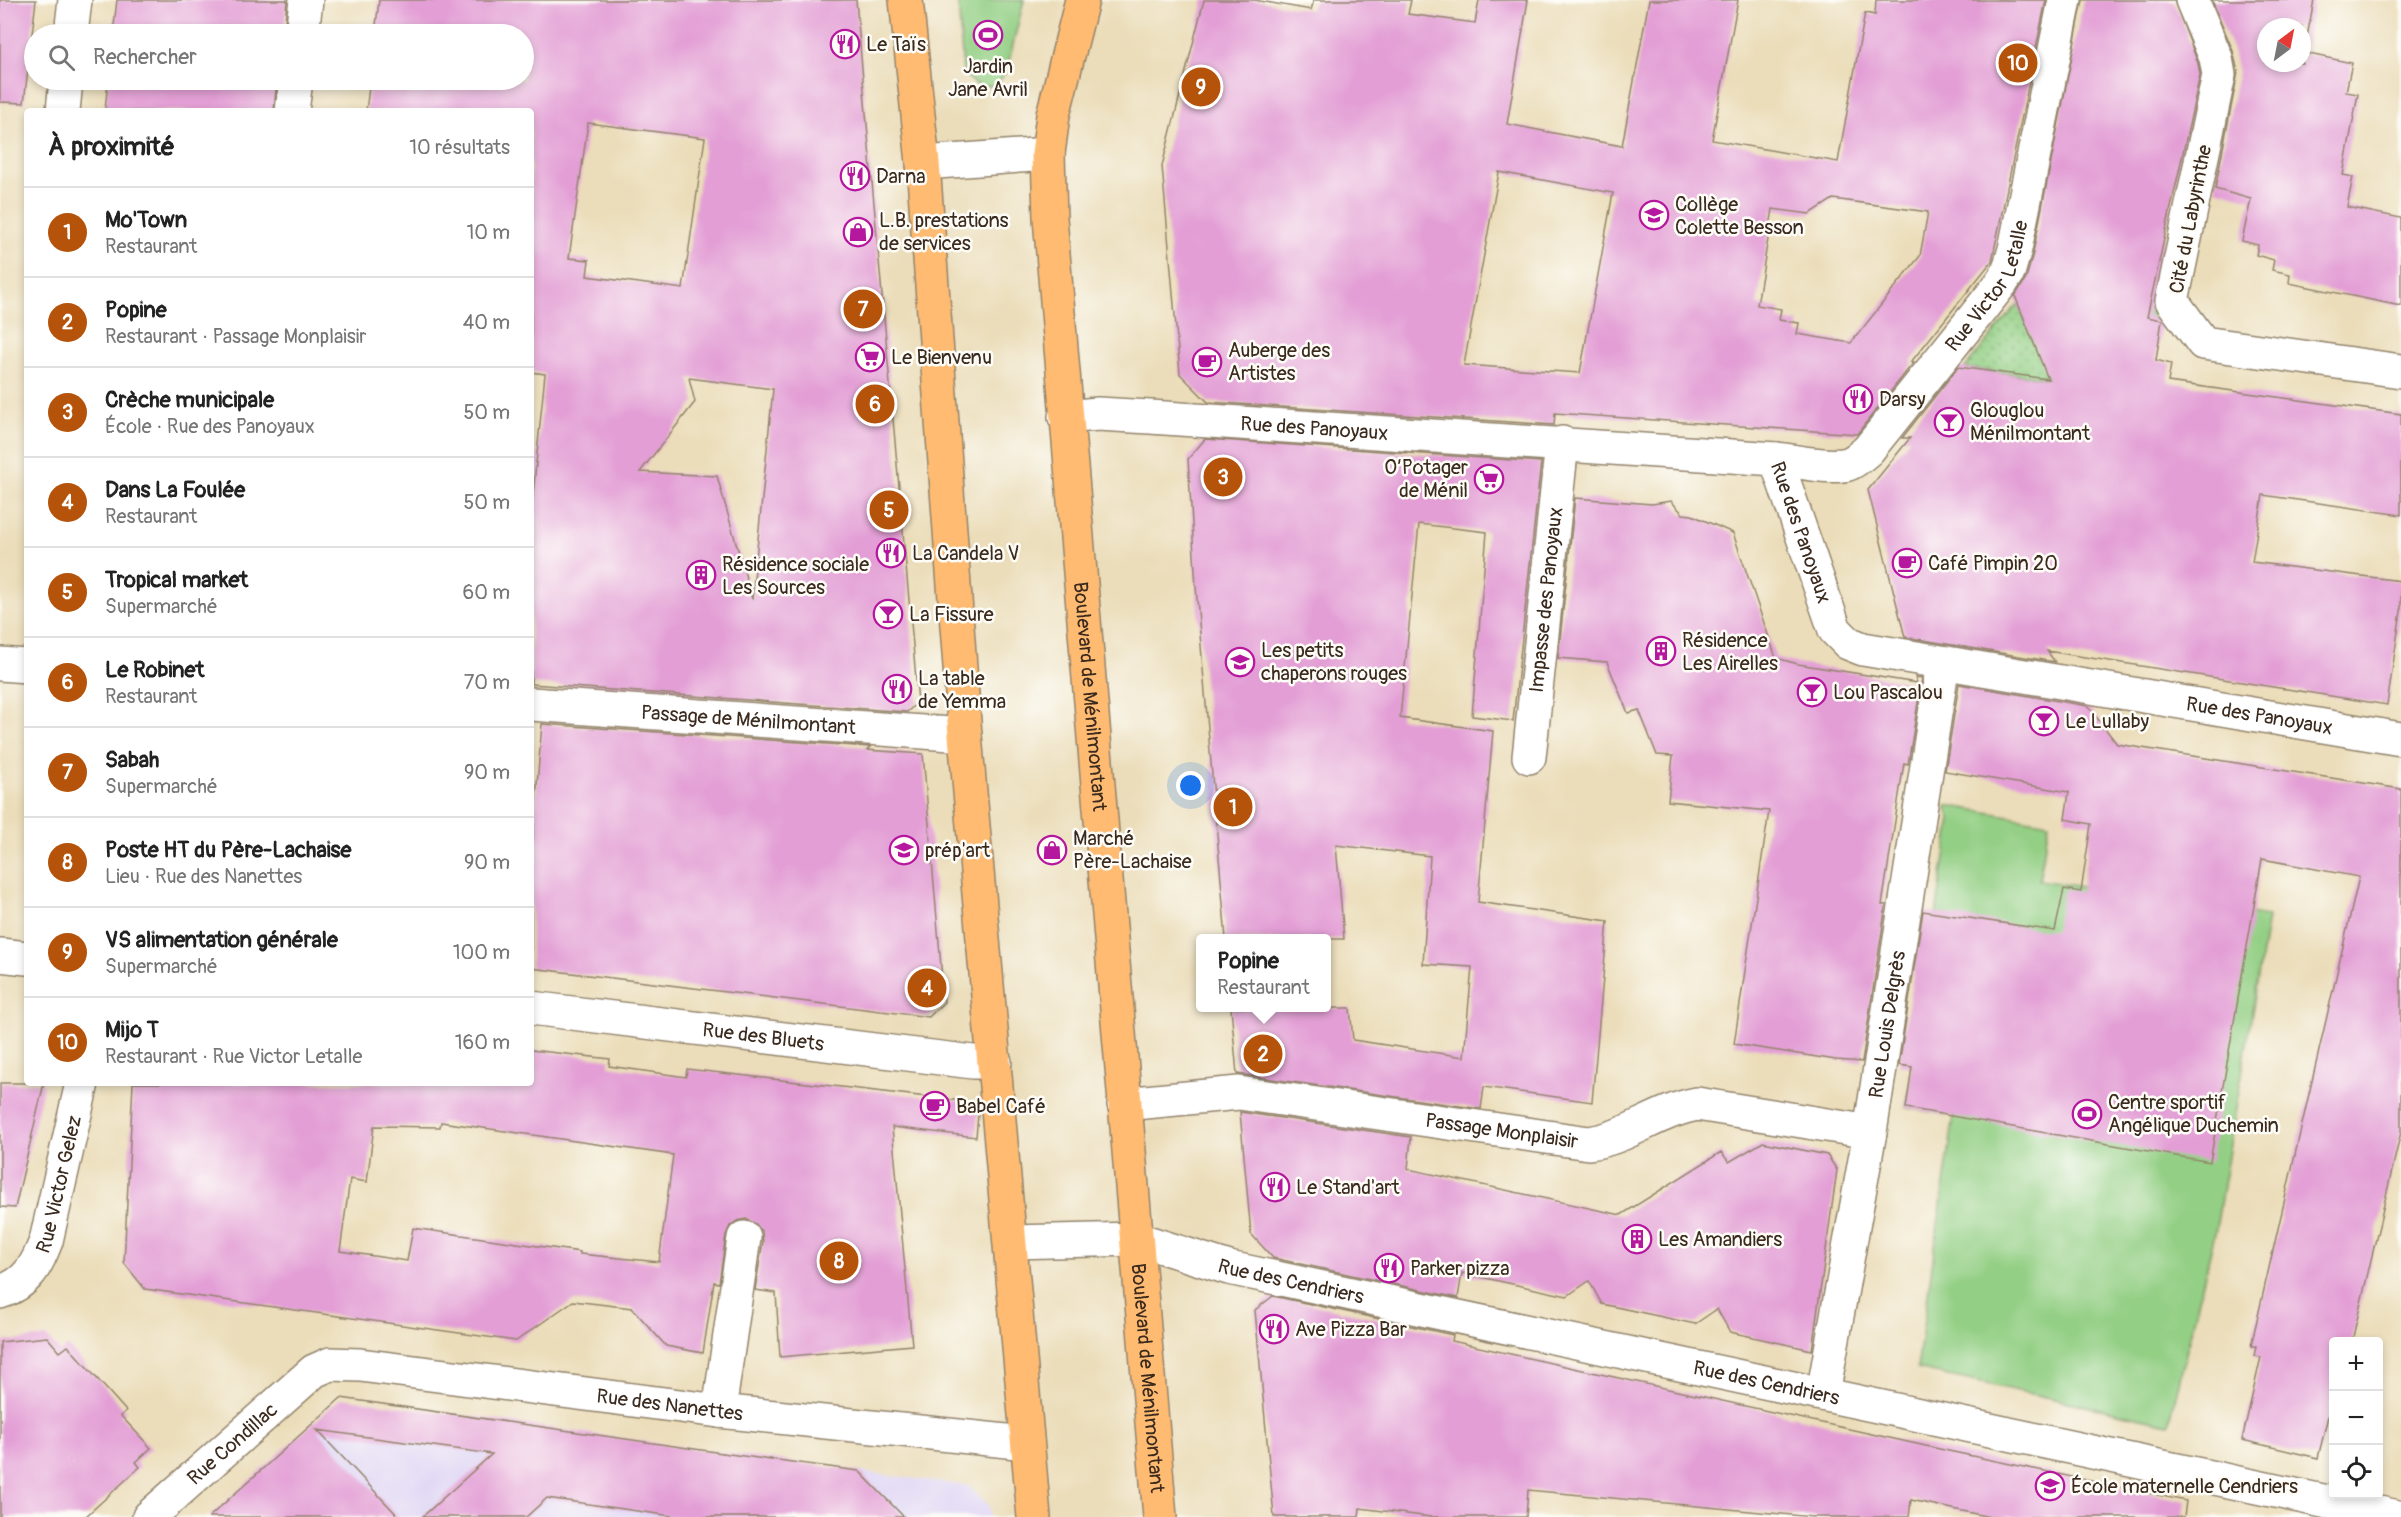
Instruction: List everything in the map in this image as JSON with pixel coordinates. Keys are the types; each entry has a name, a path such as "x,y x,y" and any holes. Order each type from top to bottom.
{"main road":[{"path":"906,0 923,163 964,735 1034,1517"},
{"name":"Boulevard de Ménilmontant","path":"1082,0 1053,115 1048,154 1050,218 1065,417 1160,1517"}],"street":[{"path":"72,24 75,0"},
{"path":"303,24 306,0"},
{"name":"Rue Victor Letalle","path":"1776,459 1833,465 1849,464 1868,450 2008,273 2015,249 2066,0"},
{"name":"Cité du Labyrinthe","path":"2192,0 2216,58 2219,75 2172,301 2203,343 2401,371"},
{"path":"63,108 65,90"},
{"path":"292,108 295,90"},
{"path":"923,163 1048,154"},
{"name":"Rue des Panoyaux","path":"1065,417 1098,414 1150,417 1776,459 1835,630 1848,644 1863,649 1942,663 2401,739"},
{"name":"Impasse des Panoyaux","path":"1529,757 1562,443"},
{"name":"Rue Louis Delgrès","path":"1825,1383 1870,1132 1942,663"},
{"path":"0,664 24,666"},
{"name":"Passage de Ménilmontant","path":"534,704 964,735"},
{"path":"0,956 24,958"},
{"name":"Rue des Bluets","path":"534,1008 965,1061 995,1062"},
{"name":"Rue Victor Gelez","path":"13,1286 37,1266 46,1241 81,1086"},
{"name":"Passage Monplaisir","path":"1124,1104 1239,1094 1588,1143 1607,1141 1679,1107 1697,1104 1870,1132"},
{"path":"719,1410 744,1238"},
{"name":"Boulevard de Ménilmontant","path":"1011,1242 1137,1239"},
{"name":"Rue des Cendriers","path":"1137,1239 1229,1268 2398,1517"},
{"name":"Rue des Nanettes","path":"314,1371 330,1364 360,1365 719,1410 1027,1443"},
{"name":"Rue Condillac","path":"149,1517 314,1371"}],"shaded area":[{"path":"341,1398 970,1486 989,1506 990,1517 209,1517"}],"green space":[{"name":"Jardin Jane Avril","path":"958,0 1024,0 1007,69 998,84 978,85 970,80 963,71"},
{"path":"2118,293 2156,297 2142,389 1965,368 2018,304 2026,323 2111,333"},
{"name":"Centre sportif Angélique Duchemin","path":"1946,805 2049,823 2039,880 2268,917 2216,1228 2169,1424 1917,1369 1954,1116 1906,1108 1951,818"}],"building":[{"path":"0,0 36,0 33,24 24,24 24,103 0,102"},
{"path":"117,0 287,0 285,24 114,24"},
{"path":"379,0 856,0 918,702 907,712 534,684 534,484 545,374 534,372 534,108 366,108 369,90 534,90 534,24 376,24","holes":["588,123 705,138 683,289 587,276 589,260 569,258","689,378 773,389 752,599 717,476 640,472 695,402"]},
{"path":"1204,0 1254,0 1311,10 1314,0 1411,0 1408,14 1475,23 1479,0 1528,0 1507,124 1622,146 1649,0 1738,0 1712,140 1838,162 1865,13 1875,15 1876,0 2046,0 1992,261 1857,434 1555,413 1554,425 1208,402 1180,374 1162,166","holes":["1499,172 1613,193 1580,373 1464,365","1833,199 1928,212 1920,256 1851,343 1797,334 1799,323 1779,320 1781,309 1757,305 1773,209 1810,214"]},
{"path":"2083,0 2174,0 2198,63 2200,75 2147,317 2162,320 2156,360 2171,364 2168,382 2401,414 2401,515 2263,495 2252,562 2401,581 2401,611 2387,705 2047,651 2055,662 1905,637 1868,490 1910,438 1902,438 1958,367 2048,379 2015,296 2026,279 2033,253"},
{"path":"2212,0 2314,0 2311,18 2257,18 2257,72 2311,72 2311,54 2352,63 2346,92 2358,94 2343,175 2353,177 2347,207 2401,218 2401,306 2289,283 2290,274 2272,270 2274,260 2256,255 2258,245 2242,241 2251,199 2215,189 2238,72 2233,51"},
{"path":"107,90 276,90 274,108 105,108"},
{"path":"1205,439 1541,462 1513,721 1472,716 1487,532 1419,524 1400,718 1493,731 1478,902 1608,921 1592,1102 1484,1087 1481,1109 1237,1074 1231,1012 1331,1012 1331,1008 1350,1008 1353,1040 1464,1057 1472,967 1423,964 1430,856 1336,845 1344,939 1331,939 1331,934 1226,934 1196,587 1188,459"},
{"path":"1575,498 1652,504 1671,501 1683,514 1692,515 1733,533 1776,658 1798,664 1917,683 1915,677 1922,678 1908,764 1904,763 1882,905 1886,905 1862,1062 1734,1044 1769,811 1668,801 1673,756 1657,755 1639,710 1628,713 1607,662 1558,658"},
{"path":"1959,684 2088,706 2117,744 2401,789 2401,1132 2353,1337 2329,1337 2329,1412 2318,1458 2242,1440 2261,1357 2254,1356 2256,1346 2251,1346 2359,877 2262,859 2210,1162 1906,1108 1912,1067 1899,1065 1923,911 2055,931 2064,889 2081,892 2091,824 2065,819 2069,792 1945,771"},
{"path":"542,724 870,747 867,750 923,754 944,1002 929,1017 534,968 534,821"},
{"path":"534,1050 610,1059 609,1066 686,1077 687,1069 979,1103 976,1137 892,1127 912,1345 780,1357 776,1293 755,1290 763,1241 762,1232 756,1224 746,1219 730,1226 726,1235 719,1283 714,1282 703,1353 666,1346 632,1308 573,1301 516,1341 145,1289 124,1263 133,1086 534,1086","holes":["441,1122 673,1155 659,1262 580,1254 580,1252 413,1228 407,1261 340,1251 350,1179 367,1182 374,1126 440,1127"]},
{"path":"0,1083 43,1086 15,1208 0,1207"},
{"name":"Les Amandiers","path":"1240,1112 1411,1137 1408,1169 1621,1215 1721,1152 1729,1162 1763,1142 1827,1155 1837,1170 1812,1350 1730,1332 1717,1309 1695,1324 1602,1304 1589,1281 1567,1296 1462,1273 1458,1298 1273,1258 1251,1234"},
{"path":"1273,1296 1453,1335 1452,1341 2186,1501 2184,1517 1990,1517 1911,1500 1909,1517 1813,1517 1528,1490 1526,1517 1431,1517 1360,1508 1359,1517 1274,1517 1255,1310"},
{"path":"47,1337 60,1352 68,1346 126,1411 121,1416 151,1448 136,1462 140,1467 85,1517 0,1517 0,1342"},
{"path":"341,1398 859,1471 904,1517 679,1517 547,1498 526,1517 422,1517 492,1454 317,1430 399,1517 209,1517"}],"place":[{"name":"Jardin Jane Avril","path":"988,35"},
{"name":"Le Taïs","path":"845,44"},
{"name":"Mijo T","path":"2018,63"},
{"name":"VS alimentation générale","path":"1201,87"},
{"name":"Darna","path":"855,176"},
{"name":"Collège Colette Besson","path":"1654,215"},
{"name":"L.B. prestations de services","path":"858,232"},
{"name":"Sabah","path":"863,309"},
{"name":"Le Bienvenu","path":"870,357"},
{"name":"Auberge des Artistes","path":"1207,362"},
{"name":"Darsy","path":"1858,399"},
{"name":"Le Robinet","path":"875,404"},
{"name":"Glouglou Ménilmontant","path":"1949,422"},
{"name":"Crèche municipale","path":"1223,477"},
{"name":"O’Potager de Ménil","path":"1489,479"},
{"name":"Tropical market","path":"889,510"},
{"name":"La Candela V","path":"891,553"},
{"name":"Café Pimpin 20","path":"1907,563"},
{"name":"Résidence sociale Les Sources","path":"701,575"},
{"name":"La Fissure","path":"888,614"},
{"name":"Résidence Les Airelles","path":"1661,651"},
{"name":"Les petits chaperons rouges","path":"1240,662"},
{"name":"La table de Yemma","path":"897,689"},
{"name":"Lou Pascalou","path":"1812,692"},
{"name":"Le Lullaby","path":"2044,721"},
{"name":"Mo'Town","path":"1233,807"},
{"name":"prép'art","path":"904,850"},
{"name":"Marché Père-Lachaise","path":"1052,850"},
{"name":"Dans La Foulée","path":"927,988"},
{"name":"Popine","path":"1263,1054"},
{"name":"Babel Café","path":"935,1106"},
{"name":"Centre sportif Angélique Duchemin","path":"2087,1114"},
{"name":"Le Stand'art","path":"1275,1187"},
{"name":"Les Amandiers","path":"1637,1239"},
{"name":"Poste HT du Père-Lachaise","path":"839,1261"},
{"name":"Parker pizza","path":"1389,1268"},
{"name":"Ave Pizza Bar","path":"1274,1329"},
{"name":"École maternelle Cendriers","path":"2050,1486"}]}
